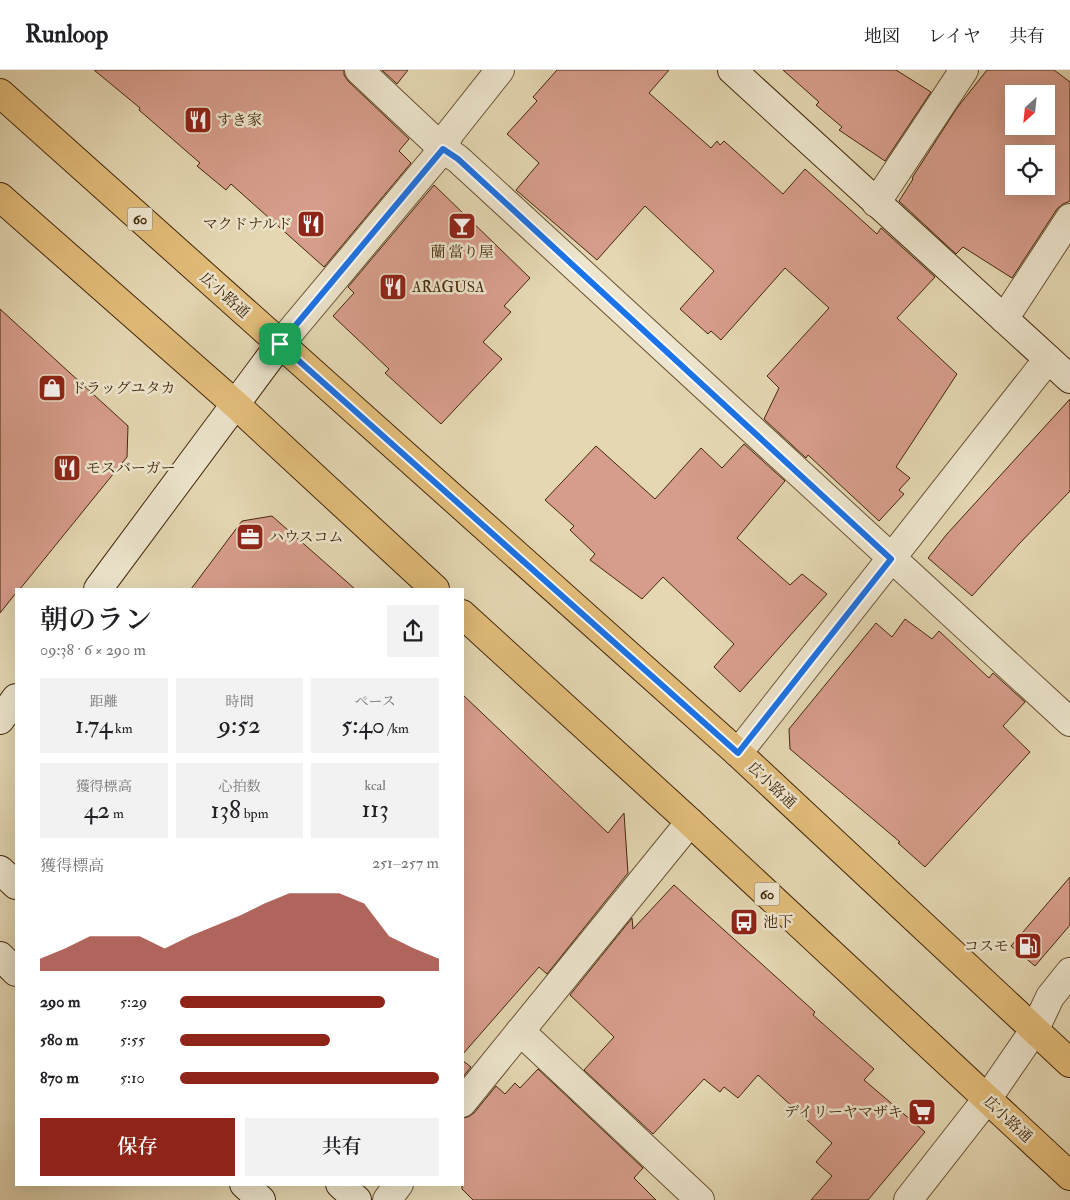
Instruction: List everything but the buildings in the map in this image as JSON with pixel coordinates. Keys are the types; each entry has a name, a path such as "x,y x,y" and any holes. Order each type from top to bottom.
{"main road":[{"name":"広小路通","path":"0,93 738,753 1070,1063"},
{"path":"0,197 235,404 434,588"},
{"name":"広小路通","path":"464,616 690,822 1070,1176"}],"street":[{"path":"358,70 443,149 458,159 1070,722"},
{"path":"99,588 280,344 443,149 450,133 500,70"},
{"path":"732,70 1070,379"},
{"path":"876,203 964,70"},
{"path":"1004,319 1070,218"},
{"path":"738,753 1048,359"},
{"path":"0,720 15,699"},
{"path":"464,1101 690,822"},
{"path":"0,870 15,884"},
{"path":"0,956 15,971"},
{"path":"908,1200 987,1099 1035,1029 1050,997 1070,972"},
{"path":"520,1031 700,1200"},
{"path":"246,1186 261,1200"},
{"path":"342,1186 357,1200"},
{"path":"387,1200 398,1186"}],"place":[{"name":"すき家","path":"198,120"},
{"name":"マクドナルド","path":"311,224"},
{"name":"蘭 當り屋","path":"462,226"},
{"name":"ARAGUSA","path":"393,287"},
{"name":"ドラッグユタカ","path":"52,388"},
{"name":"モスバーガー","path":"67,468"},
{"name":"ハウスコム","path":"250,537"},
{"name":"池下","path":"744,922"},
{"name":"コスモ","path":"1028,946"},
{"name":"デイリーヤマザキ","path":"922,1112"}],"route":[{"path":"443,149 458,159 891,559 738,753 280,344 443,149"}]}
